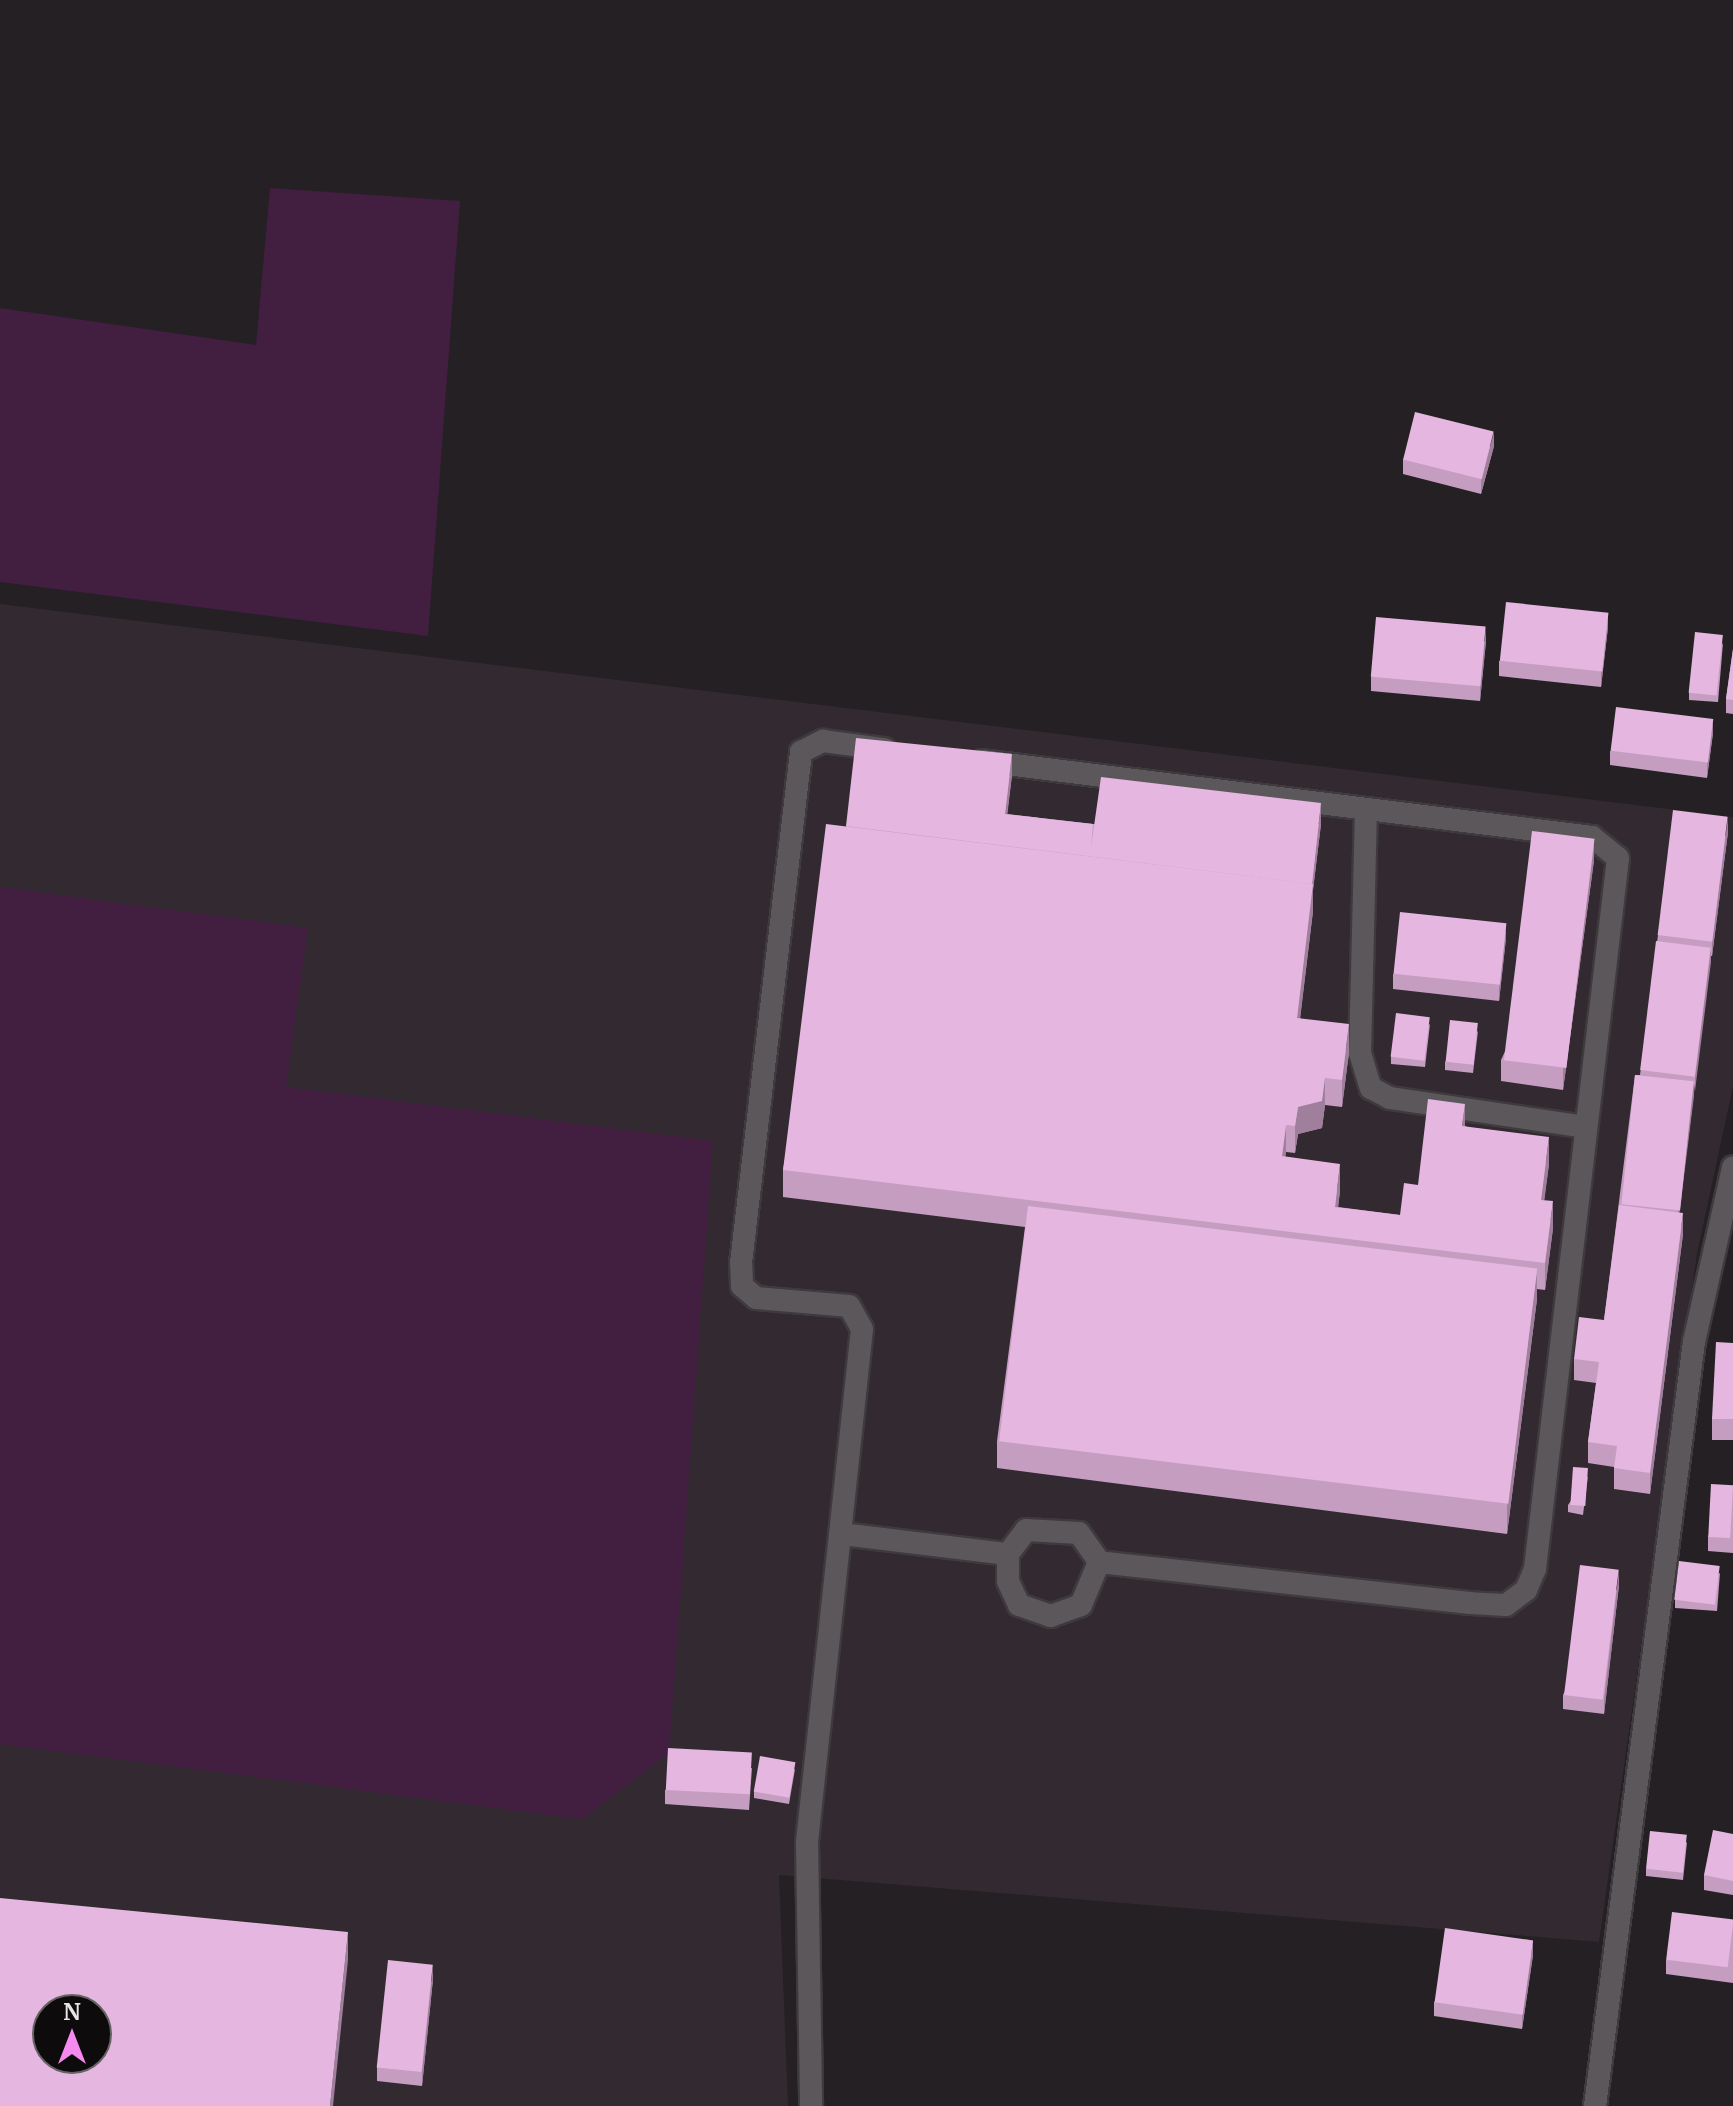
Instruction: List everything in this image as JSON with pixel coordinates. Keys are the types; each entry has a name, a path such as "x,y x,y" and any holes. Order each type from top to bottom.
{"street":[{"path":"811,2106 807,1842 862,1329 849,1306 756,1298 742,1286 741,1263 801,752 823,741 916,753"},
{"path":"962,759 1592,837 1618,858 1535,1569 1526,1590 1506,1605 1470,1603 1099,1562 1079,1533 1056,1528 1026,1530 1008,1554 1008,1581 1019,1605 1051,1616 1081,1605 1099,1562"},
{"path":"1366,809 1360,1053 1371,1088 1390,1098 1586,1127"},
{"path":"1595,2106 1694,1342 1733,1167"},
{"path":"842,1534 1008,1554"}],"shaded area":[{"path":"270,188 460,201 428,636 0,582 0,308 256,345"},
{"path":"0,604 1733,817 1733,1086 1697,1254 1599,1942 779,1875 788,2106 0,2106"},
{"path":"0,887 308,928 286,1087 713,1141 669,1753 582,1819 0,1744"}],"building":[{"path":"1415,412 1494,432 1482,479 1403,460"},
{"path":"1506,602 1608,613 1602,671 1500,661"},
{"path":"1376,617 1486,627 1480,686 1371,677"},
{"path":"1695,632 1723,635 1716,696 1689,693"},
{"path":"1733,649 1733,700 1726,699"},
{"path":"1616,707 1713,719 1708,763 1611,751"},
{"path":"856,738 1012,754 1005,814 1093,824 1091,847 1101,777 1321,803 1312,884 846,826"},
{"path":"1673,810 1728,817 1712,942 1658,935"},
{"path":"826,824 1313,884 1297,1018 1349,1024 1342,1080 1325,1078 1322,1101 1298,1107 1295,1126 1286,1125 1282,1156 1340,1164 1335,1207 1400,1215 1404,1183 1418,1185 1428,1099 1465,1104 1462,1126 1549,1137 1541,1200 1553,1201 1545,1263 783,1170"},
{"path":"1532,831 1595,839 1566,1068 1504,1060"},
{"path":"1400,912 1506,923 1500,985 1394,974"},
{"path":"1656,941 1711,948 1695,1077 1640,1070"},
{"path":"1396,1013 1430,1017 1424,1061 1391,1057"},
{"path":"1450,1020 1478,1023 1473,1065 1446,1062"},
{"path":"1635,1075 1694,1081 1680,1210 1621,1204"},
{"path":"1619,1205 1683,1213 1650,1473 1614,1468 1617,1446 1588,1442 1599,1362 1574,1359 1579,1317 1604,1320"},
{"path":"1028,1206 1537,1269 1508,1504 999,1441"},
{"path":"1716,1342 1733,1343 1733,1419 1712,1419"},
{"path":"1573,1467 1588,1468 1585,1506 1570,1505"},
{"path":"1711,1484 1733,1485 1730,1538 1708,1537"},
{"path":"1679,1561 1720,1566 1715,1605 1674,1600"},
{"path":"1580,1565 1619,1570 1603,1700 1564,1695"},
{"path":"668,1748 752,1752 750,1794 666,1790"},
{"path":"760,1756 795,1762 789,1798 754,1791"},
{"path":"1713,1830 1733,1834 1733,1881 1704,1875"},
{"path":"1650,1831 1687,1835 1683,1873 1646,1869"},
{"path":"0,1898 348,1932 330,2106 0,2106"},
{"path":"1672,1912 1733,1919 1728,1967 1666,1960"},
{"path":"1445,1928 1533,1940 1523,2015 1435,2002"},
{"path":"388,1960 433,1965 421,2072 377,2067"}]}
